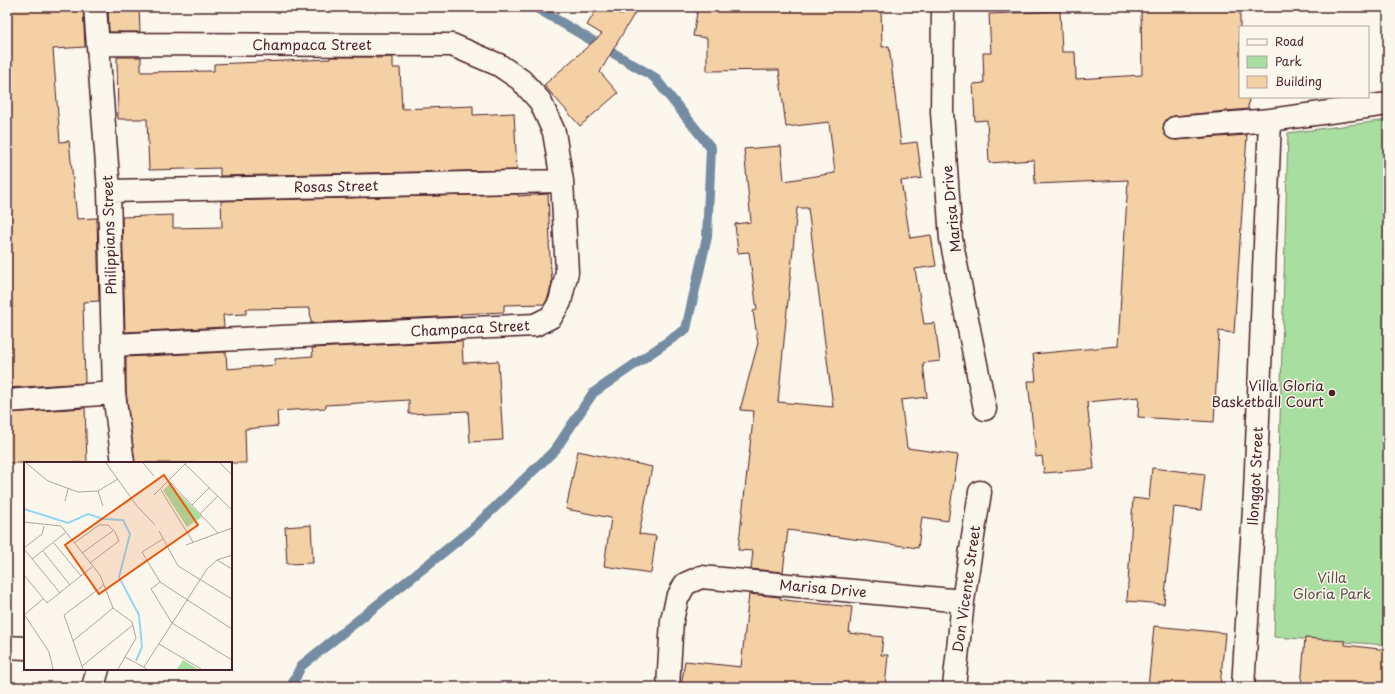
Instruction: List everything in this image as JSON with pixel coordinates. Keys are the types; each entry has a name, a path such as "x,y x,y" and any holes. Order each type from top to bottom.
{"street":[{"name":"Philippians Street","path":"95,7 109,192 114,394 123,462"},
{"name":"Marisa Drive","path":"943,7 942,112 952,238 985,409"},
{"name":"Champaca Street","path":"98,44 452,45 499,65 521,80 540,101 554,132 562,181 567,272 560,302 550,317 535,325 113,345"},
{"path":"1175,128 1270,120 1388,104"},
{"name":"Ilonggot Street","path":"1243,687 1255,493 1270,120"},
{"name":"Rosas Street","path":"109,192 562,181"},
{"path":"7,401 114,394"},
{"name":"Don Vicente Street","path":"954,687 963,601 980,492"},
{"name":"Marisa Drive","path":"668,687 672,620 677,599 685,584 701,578 963,601"},
{"path":"7,647 24,648"},
{"path":"93,687 98,670"}],"green space":[{"name":"Villa Gloria Park","path":"1388,120 1388,645 1274,637 1288,133"}],"building":[{"path":"7,7 83,7 85,47 53,49 60,142 69,141 77,219 97,218 99,301 83,302 85,383 7,388"},
{"path":"108,7 139,7 140,32 109,32"},
{"path":"598,7 608,7 622,15 632,7 637,9 600,72 618,93 580,126 544,85 602,34 587,25"},
{"path":"698,7 881,7 882,47 889,46 901,144 917,142 922,178 901,181 910,238 931,235 936,266 915,269 924,324 935,323 940,361 923,363 927,397 901,400 907,448 958,455 948,521 922,517 918,548 788,530 783,572 751,569 753,551 738,550 754,411 740,410 758,343 753,311 757,310 749,252 738,253 735,224 751,222 744,149 781,146 784,181 835,173 829,122 786,127 779,70 707,71 707,38 693,36","holes":["797,208 808,208 833,407 778,402"]},
{"path":"1141,7 1240,7 1239,98 1249,98 1248,109 1174,116 1168,118 1164,123 1163,129 1165,135 1170,139 1176,140 1247,135 1234,333 1219,331 1214,422 1138,417 1139,397 1087,402 1094,469 1044,473 1042,456 1036,457 1028,381 1036,381 1033,354 1118,346 1128,180 1035,184 1034,160 989,163 987,120 975,121 973,84 984,83 983,53 991,53 989,14 1060,11 1062,52 1075,52 1076,79 1142,75"},
{"path":"117,57 141,57 141,72 214,71 214,64 330,59 330,57 393,57 393,68 400,68 402,109 473,106 473,115 514,113 517,170 220,176 220,168 149,170 147,119 118,119"},
{"path":"518,194 518,196 548,194 549,243 552,283 545,304 504,305 504,312 461,314 461,316 311,323 310,308 246,309 246,314 223,315 224,327 125,332 122,217 173,215 173,228 222,227 221,201"},
{"path":"462,341 463,363 498,361 503,440 470,442 468,411 409,414 409,400 326,405 326,408 277,411 278,426 245,429 246,463 135,462 126,392 126,357 226,352 227,369 275,365 275,359 313,356 312,348"},
{"path":"85,408 87,462 7,463 7,413"},
{"path":"578,451 652,467 639,534 656,536 651,573 604,566 611,518 566,509"},
{"path":"1152,468 1205,474 1201,510 1174,507 1164,604 1127,601 1133,498 1149,500"},
{"path":"311,525 313,563 287,564 285,527"},
{"path":"749,594 780,597 780,599 793,601 852,607 849,633 883,637 881,655 888,655 885,687 681,687 685,661 741,667"},
{"path":"1154,626 1225,633 1220,687 1148,687"},
{"path":"1305,638 1345,641 1345,645 1388,650 1388,687 1301,687"}],"waterway":[{"path":"291,687 301,666 471,530 555,450 593,393 686,329 707,237 711,148 654,77 535,7"}],"place":[{"name":"Villa Gloria Basketball Court","path":"1332,393"}]}
